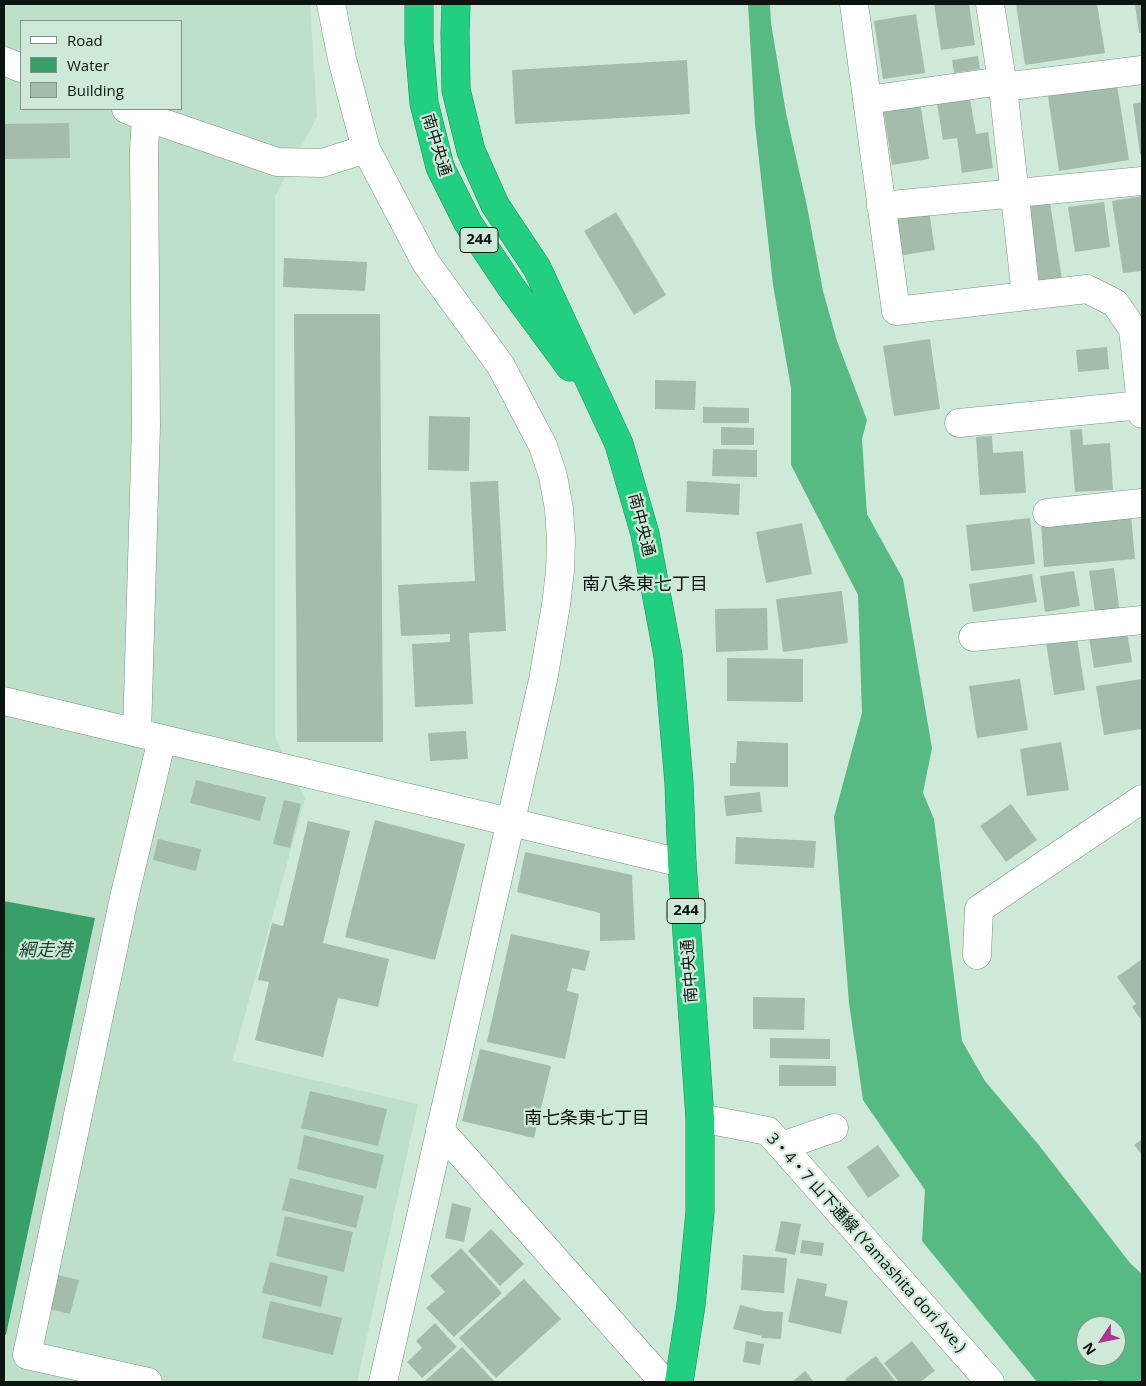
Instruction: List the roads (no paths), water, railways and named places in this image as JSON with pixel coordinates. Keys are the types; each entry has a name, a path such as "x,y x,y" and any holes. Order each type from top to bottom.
{"highway":[{"name":"南中央通","path":"419,4 419,43 424,103 440,167 468,223 511,287 567,363 619,444"},
{"name":"南中央通","path":"456,4 456,90 471,151 495,205 537,268 619,444 645,534 668,656 679,783 682,863 700,1118 700,1212 691,1305 679,1382"}],"street":[{"path":"331,4 342,60 366,149 426,263 501,366 543,446 553,476 559,509 561,540 556,605 543,680 382,1382"},
{"path":"854,4 896,311 1087,289 1114,303 1133,329 1142,410 959,423"},
{"path":"990,4 1003,84 1026,296"},
{"path":"4,61 20,68"},
{"path":"867,100 1142,70"},
{"path":"136,113 277,162 322,163 366,149"},
{"path":"136,113 144,150 150,736 124,898 27,1355 148,1382"},
{"path":"882,206 1142,181"},
{"path":"1047,513 1142,504"},
{"path":"973,637 1142,620"},
{"path":"4,701 682,863"},
{"path":"977,955 979,909 1142,799"},
{"name":"3・4・7 山下通線 (Yamashita dori Ave.)","path":"700,1118 768,1131 990,1382"},
{"path":"782,1146 834,1128"},
{"path":"440,1130 664,1382"}],"water":[{"name":"網走港","path":"4,901 95,918 6,1335 4,1334"}],"district":[{"name":"南八条東七丁目","path":"645,585"},
{"name":"南七条東七丁目","path":"587,1119"}]}
